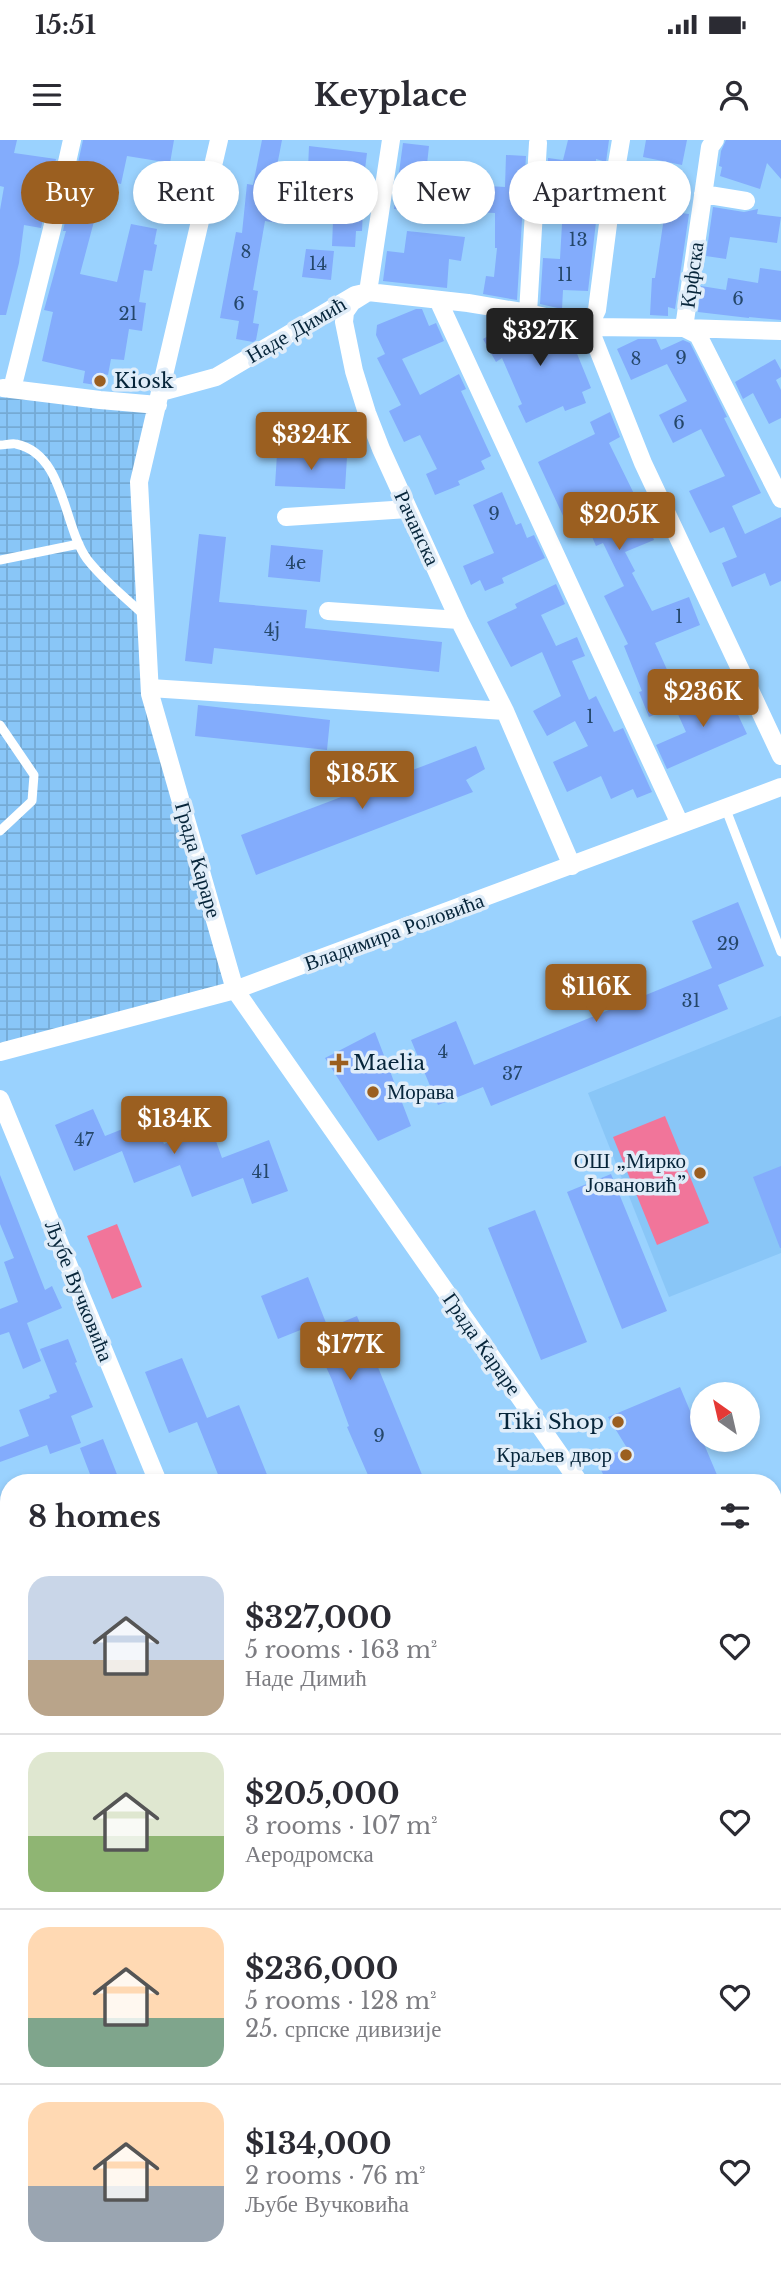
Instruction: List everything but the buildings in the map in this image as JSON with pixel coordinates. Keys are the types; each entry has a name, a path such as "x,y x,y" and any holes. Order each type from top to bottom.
{"street":[{"path":"6,388 52,229 72,140"},
{"name":"Града Караре","path":"219,140 139,482 150,688 235,990 573,1474"},
{"path":"368,292 391,140"},
{"path":"621,140 597,310 589,327 643,463 781,756"},
{"name":"Крфска","path":"691,331 703,194 710,147 715,140"},
{"path":"528,313 538,143"},
{"path":"703,194 746,201"},
{"name":"Наде Димић","path":"6,388 100,400 160,398 216,377 355,295 368,292 528,313 589,327 781,331"},
{"name":"Рачанска","path":"368,292 352,302 345,312 344,322 354,371 367,413 459,620 505,711 572,866"},
{"path":"438,300 680,824"},
{"path":"691,331 781,499"},
{"path":"286,517 408,509"},
{"path":"328,611 459,620"},
{"path":"150,688 505,711"},
{"name":"Владимира Роловића","path":"0,1052 235,990 781,787"},
{"name":"Љубе Вучковића","path":"0,1099 155,1474"}],"lane":[{"path":"0,445 16,444 43,460 57,482 87,559 146,617"},
{"path":"0,560 79,544"},
{"path":"0,725 34,775 32,801 0,831"},
{"path":"725,807 781,952"}],"shaded area":[{"path":"0,388 158,405 139,482 150,694 235,990 0,1052"},
{"name":"ОШ „Мирко Јовановић”","path":"781,1016 781,1253 669,1297 588,1093"},
{"path":"665,1116 709,1223 657,1245 613,1137"},
{"path":"117,1224 142,1287 112,1299 87,1236"}],"place":[{"name":"Kiosk","path":"100,381"},
{"name":"Maelia","path":"339,1063"},
{"name":"Морава","path":"373,1092"},
{"name":"ОШ „Мирко Јовановић”","path":"700,1173"},
{"name":"Tiki Shop","path":"618,1422"},
{"name":"Краљев двор","path":"626,1455"}]}
